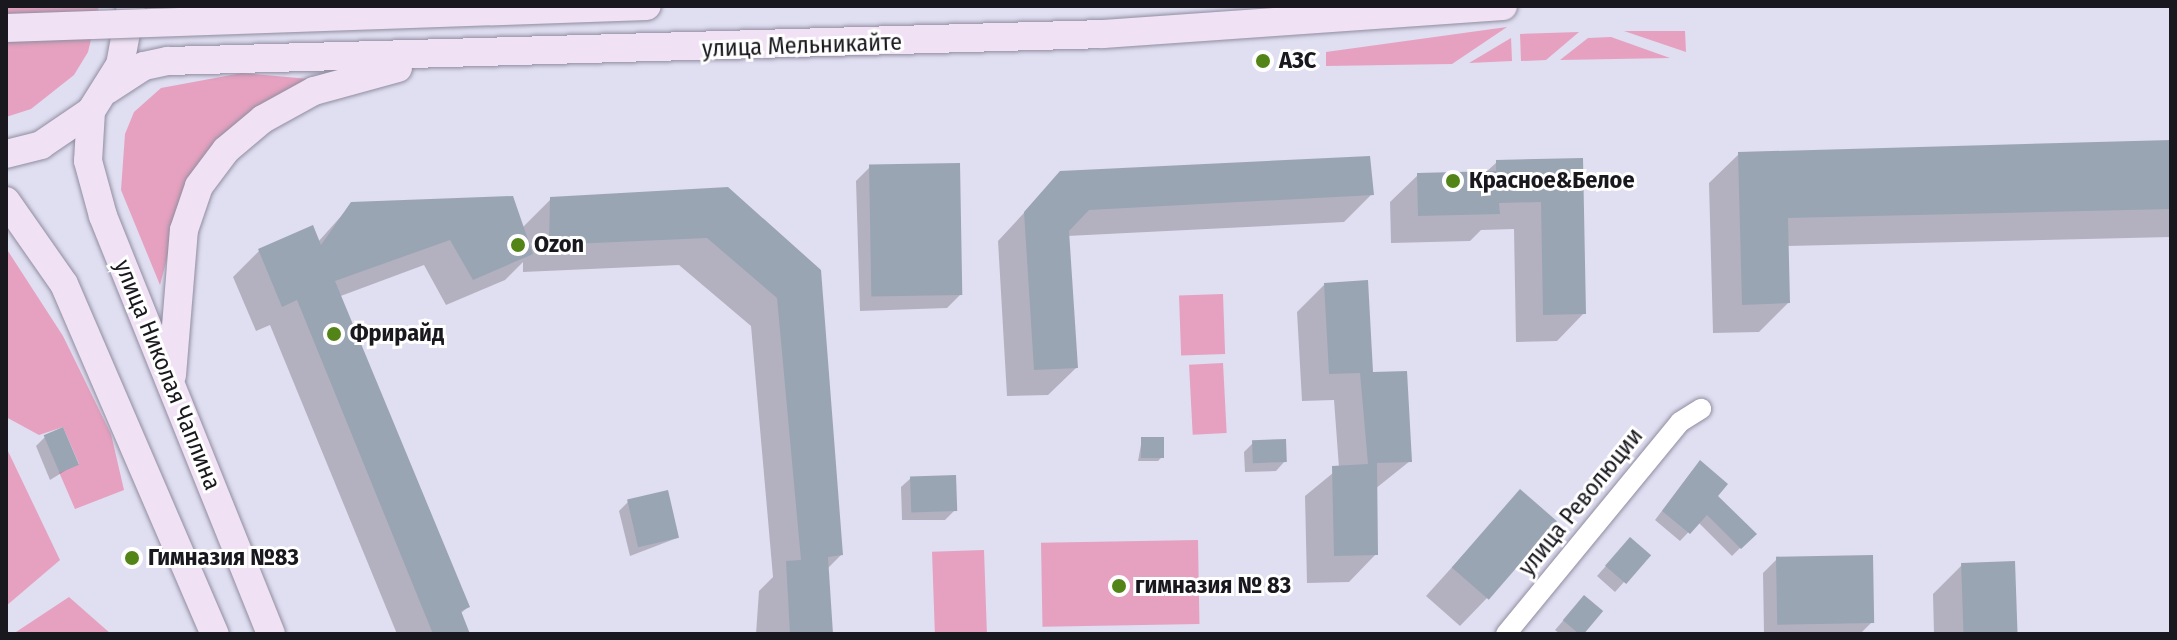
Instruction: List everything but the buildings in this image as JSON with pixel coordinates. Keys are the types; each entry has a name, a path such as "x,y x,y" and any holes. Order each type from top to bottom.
{"main road":[{"name":"улица Николая Чаплина","path":"131,6 128,38 99,101 88,161 103,216 271,634"},
{"path":"6,28 647,6"},
{"name":"улица Мельникайте","path":"6,154 41,145 144,66 168,61 436,59 1103,34 1503,6"},
{"path":"172,387 184,230 199,186 226,150 314,91 436,59"},
{"path":"6,201 64,284 215,634"}],"street":[{"name":"улица Революции","path":"1506,634 1680,422 1701,409"}],"shaded area":[{"path":"6,6 99,6 88,52 74,75 31,109 6,117"},
{"path":"1507,27 1452,64 1326,66 1326,52"},
{"path":"1624,31 1685,31 1686,52"},
{"path":"1579,32 1546,60 1521,61 1520,34"},
{"path":"1611,37 1670,58 1560,60 1588,38"},
{"path":"1511,38 1512,61 1469,63"},
{"path":"242,73 309,79 187,183 160,285 121,190 125,134 134,112 161,88"},
{"path":"6,248 63,336 111,434 124,490 75,509 59,472 79,464 63,427 39,435 6,417"},
{"path":"1223,294 1225,354 1181,355 1179,296"},
{"path":"1223,363 1227,433 1193,435 1189,365"},
{"path":"6,447 60,560 6,606"},
{"path":"1198,540 1199,624 1042,627 1041,543"},
{"path":"984,550 987,634 935,634 932,552"},
{"path":"69,597 111,634 13,634"}],"place":[{"name":"АЗС","path":"1263,61"},
{"name":"Красное&Белое","path":"1453,181"},
{"name":"Ozon","path":"518,245"},
{"name":"Фрирайд","path":"334,334"},
{"name":"Гимназия №83","path":"132,558"},
{"name":"гимназия № 83","path":"1119,586"}]}
